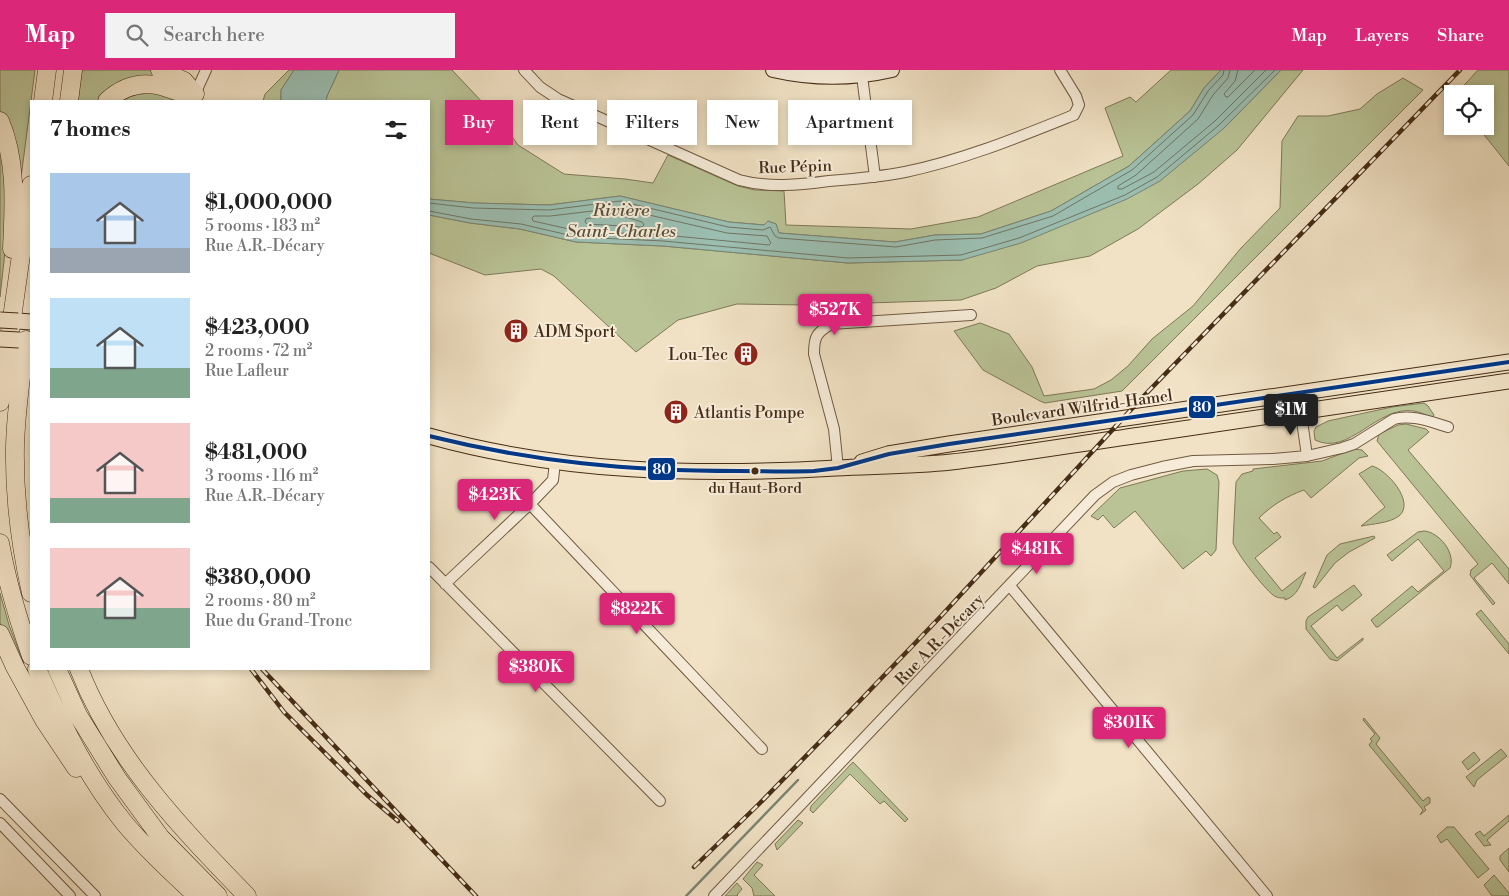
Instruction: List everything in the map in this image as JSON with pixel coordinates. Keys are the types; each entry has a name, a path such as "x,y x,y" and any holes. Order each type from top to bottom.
{"highway":[{"path":"43,100 47,70"},
{"path":"69,100 73,70"},
{"path":"160,70 184,81 194,98"},
{"path":"108,100 124,88 135,85 160,86 194,98"},
{"path":"0,121 6,134 11,156 13,199 12,253 18,277"},
{"path":"0,402 30,192"},
{"path":"27,344 17,415 15,483 22,551 30,588"},
{"path":"0,543 14,604 30,653"},
{"path":"0,634 15,667 61,746 75,767 98,787"},
{"path":"37,670 66,730 98,787 132,832 161,863 197,896"},
{"path":"57,670 88,734 127,792 161,838 218,896"},
{"path":"79,670 101,717 136,771 163,806 247,896"},
{"path":"127,792 234,896"}],"main road":[{"path":"772,70 824,77 862,76 892,70"},
{"path":"0,320 30,322"},
{"path":"0,339 27,344"},
{"name":"Boulevard Wilfrid-Hamel","path":"838,468 888,454 949,444 1509,362"},
{"name":"Boulevard Wilfrid-Hamel","path":"430,436 501,454 555,462 649,470 791,471 951,462 1509,381"}],"street":[{"path":"194,98 206,70"},
{"name":"Rue Pépin","path":"524,70 540,87 558,99 739,180 755,184 774,185 798,185 905,172 1006,141 1074,115 1079,106 1076,96 1060,70"},
{"path":"862,76 875,177"},
{"path":"838,468 834,429 814,354 814,342 817,334 831,324 971,315"},
{"path":"1298,393 1307,456"},
{"name":"Rue A.R.-Décary","path":"714,896 1095,496 1113,482 1131,474 1193,461 1273,459 1307,456 1354,444 1394,419 1401,417 1415,418 1448,427"},
{"path":"446,584 553,480 555,462"},
{"path":"530,504 762,749"},
{"path":"430,569 660,802"},
{"path":"1010,586 1267,896"},
{"path":"0,799 95,896"},
{"path":"0,824 70,896"},
{"path":"42,867 55,855"}],"shaded area":[{"path":"0,70 35,70 21,178 0,112"},
{"path":"82,70 150,70 161,76 102,100 78,100"},
{"path":"289,70 294,70 281,90 281,100 263,100 265,94"},
{"path":"339,70 452,70 480,100 445,100 445,145 513,145 513,138 518,145 564,174 653,183 668,155 738,186 755,190 784,191 786,225 911,229 978,217 1123,156 1105,108 1130,97 1136,102 1171,70 1221,70 1204,88 1190,111 1129,166 1051,211 981,234 935,235 895,242 779,233 776,224 768,221 764,225 729,222 620,196 549,205 474,203 430,199 430,100 326,100"},
{"path":"1281,70 1303,70 1237,150 1198,184 1138,229 1090,256 1037,266 996,288 961,300 806,305 737,304 678,320 636,352 554,276 541,269 485,275 430,253 430,215 470,223 520,229 576,242 663,246 848,263 962,260 1223,129"},
{"path":"1478,70 1509,70 1509,166 1484,135 1494,135 1494,85 1464,85"},
{"path":"1403,78 1423,90 1122,391 1045,403 983,370 954,331 980,323 1009,334 1032,367 1044,396 1094,389 1111,380 1128,366 1152,339 1193,306 1241,248 1280,208 1282,141 1298,116 1328,116 1360,109 1377,94"},
{"path":"132,92 164,93 172,100 115,100"},
{"path":"0,136 5,160 8,225 0,297"},
{"path":"1424,403 1434,415 1432,418 1416,411 1401,411 1388,415 1352,437 1340,442 1327,443 1315,440 1314,431 1316,427 1328,421 1392,407"},
{"path":"1406,424 1426,429 1429,432 1408,450 1509,569 1509,584 1492,563 1474,578 1495,603 1493,605 1470,575 1471,570 1478,564 1377,441 1379,434 1398,425"},
{"path":"1354,449 1362,450 1368,456 1359,458 1311,498 1304,490 1298,492 1274,505 1259,518 1274,534 1277,532 1281,537 1255,558 1282,591 1306,572 1298,589 1289,598 1285,600 1285,598 1274,596 1251,571 1233,543 1236,482 1242,474 1253,471 1253,469 1322,461"},
{"path":"1372,466 1385,473 1397,487 1402,495 1403,510 1399,516 1391,520 1361,526 1385,507 1359,474"},
{"path":"1207,469 1217,475 1219,482 1216,550 1211,556 1206,551 1183,569 1135,511 1114,528 1103,515 1098,520 1091,516 1120,488 1183,471"},
{"path":"1424,531 1435,535 1445,544 1451,556 1450,568 1376,627 1371,620 1412,586 1418,592 1444,571 1418,539 1392,561 1387,555 1418,532"},
{"path":"1374,536 1375,538 1349,552 1335,563 1315,588 1313,587 1327,555 1340,544"},
{"path":"1354,585 1362,595 1342,611 1337,605 1311,626 1337,658 1363,638 1337,661 1330,659 1306,629 1306,621 1308,617"},
{"path":"0,593 9,625 24,664 19,666 0,623"},
{"path":"1481,610 1509,644 1509,654 1476,614"},
{"path":"1364,718 1380,738 1376,744 1423,801 1428,797 1430,798 1430,803 1424,807 1426,810 1420,815 1423,810 1369,745 1372,741 1370,739 1375,734 1363,720"},
{"path":"1501,749 1507,756 1477,780 1474,787 1466,777"},
{"path":"1474,752 1480,760 1468,770 1462,762"},
{"path":"853,762 908,819 905,822 884,801 880,804 850,774 813,813 810,810 811,806"},
{"path":"1509,815 1509,821 1487,840 1491,845 1484,846 1475,834 1480,831 1484,836"},
{"path":"798,820 803,823 777,850 775,844"},
{"path":"1447,827 1454,827 1489,869 1478,878 1447,839 1441,843 1437,836"},
{"path":"1509,848 1509,872 1500,860 1500,856"},
{"path":"757,862 763,865 754,875 775,896 754,896 752,888 743,879"},
{"path":"1494,875 1509,893 1509,896 1492,896 1484,885"},
{"path":"737,883 742,889 738,896 725,896"}],"water":[{"path":"294,70 339,70 326,100 281,100 281,90"},
{"name":"Rivière Saint-Charles","path":"1221,70 1281,70 1223,129 1160,181 1127,199 1021,243 962,260 848,263 663,246 576,242 520,229 470,223 430,215 430,199 474,203 549,205 620,196 729,222 764,225 768,221 776,224 779,233 895,242 935,235 981,234 1051,211 1129,166 1190,111 1204,88"}],"waterway":[{"path":"686,896 798,780"}],"railway":[{"path":"694,867 850,711 942,615 1139,401 1460,70"},
{"path":"252,670 284,712 367,795 398,821"},
{"path":"263,670 476,896"}],"transit line":[{"name":"80","path":"430,436 506,452 620,467 698,471 814,471 838,468 889,454 949,444 1509,362"}],"place":[{"name":"ADM Sport","path":"516,331"},
{"name":"Lou-Tec","path":"746,354"},
{"name":"Atlantis Pompe","path":"676,412"},
{"name":"du Haut-Bord","path":"755,471"}]}
